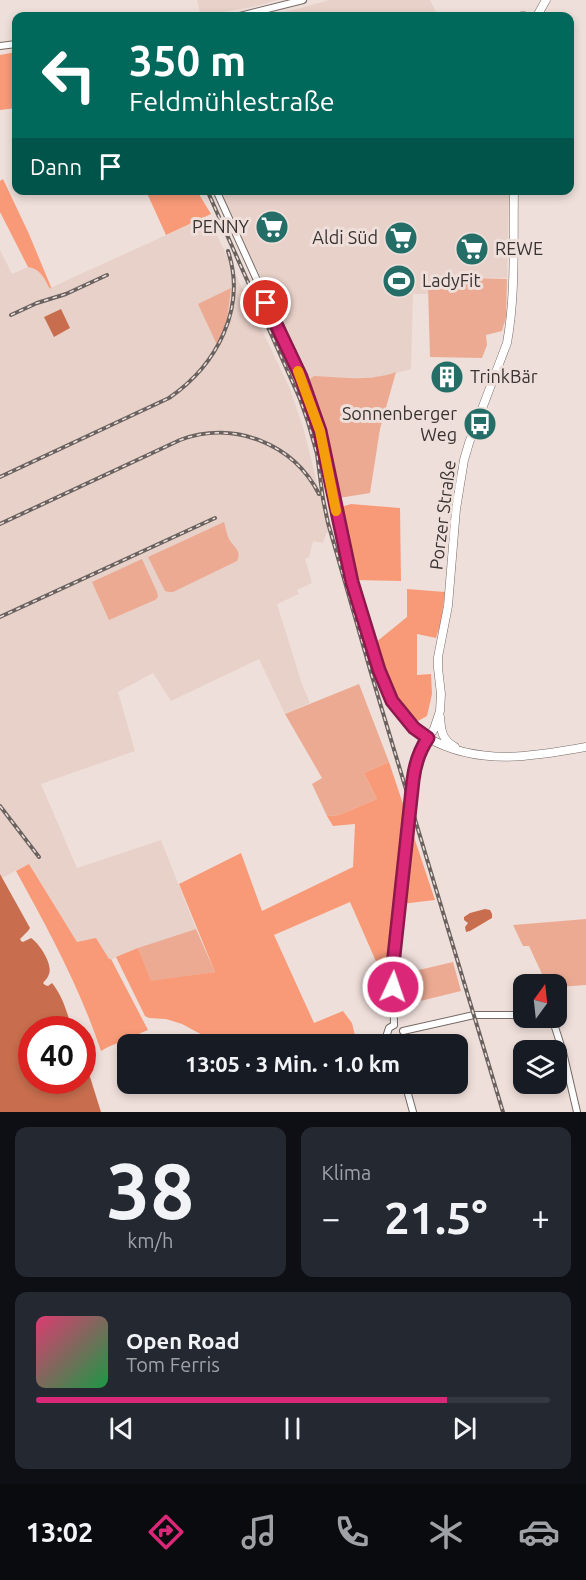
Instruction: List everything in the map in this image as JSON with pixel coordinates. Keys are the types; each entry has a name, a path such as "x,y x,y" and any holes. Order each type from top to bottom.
{"main road":[{"name":"Porzer Straße","path":"428,738 440,715 438,657 448,606 456,509 464,463 507,343 512,315 514,195"},
{"path":"440,715 444,739 464,752"},
{"path":"428,738 447,748 496,758 546,754 586,747"}],"street":[{"path":"256,12 303,0"},
{"path":"218,195 301,377 320,431 352,582 389,697 407,721 428,738 417,756 410,802 393,965 394,1025"},
{"path":"402,1030 474,1015 513,1015"},
{"path":"387,1034 389,1028 394,1025 399,1026 402,1030"},
{"path":"555,1028 577,1112"},
{"path":"402,1030 402,1034"},
{"path":"408,1094 412,1112"}],"shaded area":[{"path":"197,0 278,0 224,12 200,12"},
{"path":"330,0 430,0 436,12 285,12"},
{"path":"12,53 12,108 0,110 0,55"},
{"path":"3,179 29,234 50,289 39,272 28,267 0,212 0,181"},
{"path":"148,195 199,195 211,214 166,235"},
{"path":"222,195 509,195 507,278 439,277 439,287 428,287 428,294 413,294 411,369 383,377 314,376 309,380"},
{"path":"208,216 290,389 303,427 329,530 323,543 313,541 309,557 305,559 312,583 297,590 299,594 277,604 310,703 285,714 259,659 171,701 153,673 118,692 135,751 41,784 77,868 161,840 196,929 109,960 77,942 29,864 2,878 0,874 0,250 12,274 28,267 35,268 42,274 50,288"},
{"path":"439,277 507,279 506,317 502,331 486,335 487,345 482,358 430,357 428,287 439,287"},
{"path":"231,288 227,320 217,345 198,304"},
{"path":"61,309 70,328 54,337 44,317"},
{"path":"396,372 380,429 370,493 339,498 330,451 307,384 314,376 366,378"},
{"path":"351,504 400,508 401,581 355,580 341,507"},
{"path":"224,522 228,538 237,549 237,561 173,592 165,591 148,557"},
{"path":"142,559 158,597 109,620 92,582"},
{"path":"407,589 445,592 441,622 436,638 417,634 417,675 431,674 432,694 427,716 418,721 392,692 375,643 407,617"},
{"path":"359,684 389,762 364,773 377,799 339,815 327,816 312,784 322,778 285,714"},
{"path":"389,762 435,900 393,905 385,982 350,902 274,935 314,1023 343,1011 352,1023 355,1034 200,1034 182,1024 145,1016 116,957 138,948 151,981 215,972 179,884 241,853 262,911 353,867 355,824 333,826 327,816 339,815 377,799 364,773"},
{"path":"29,864 77,942 96,938 111,959 148,1030 139,1034 117,1034 117,1043 101,1051 96,1037 96,1016 88,1016 51,937 16,871"},
{"path":"0,874 30,928 20,939 23,942 31,938 38,944 50,970 43,983 48,986 52,983 56,988 68,1016 18,1016 18,1094 95,1094 101,1112 0,1112"},
{"path":"485,909 490,910 492,918 466,932 465,927 468,923 464,917"},
{"path":"586,919 586,985 567,986 567,974 542,974 529,946 523,946 513,925"},
{"path":"196,929 215,972 151,982 138,948"},
{"path":"453,962 461,991 408,1004 406,973"}],"railway":[{"path":"209,195 300,399 308,422 317,454 328,523 503,1112"},
{"path":"0,477 169,398 186,385 214,352 224,334 234,293 233,272 228,251"},
{"path":"11,315 107,275"},
{"path":"0,524 180,440 200,434 240,435 260,440 278,449 308,476 319,494"},
{"path":"0,617 215,518"},
{"path":"0,806 39,857"}],"slow traffic":[{"path":"298,371 320,431 336,511"}],"place":[{"name":"PENNY","path":"272,227"},
{"name":"Aldi Süd","path":"401,238"},
{"name":"REWE","path":"472,249"},
{"name":"LadyFit","path":"399,281"},
{"name":"TrinkBär","path":"447,377"},
{"name":"Sonnenberger Weg","path":"480,424"}],"route":[{"path":"266,303 301,377 320,431 352,582 389,697 407,721 428,738 417,756 413,780 393,965 393,987"}]}
